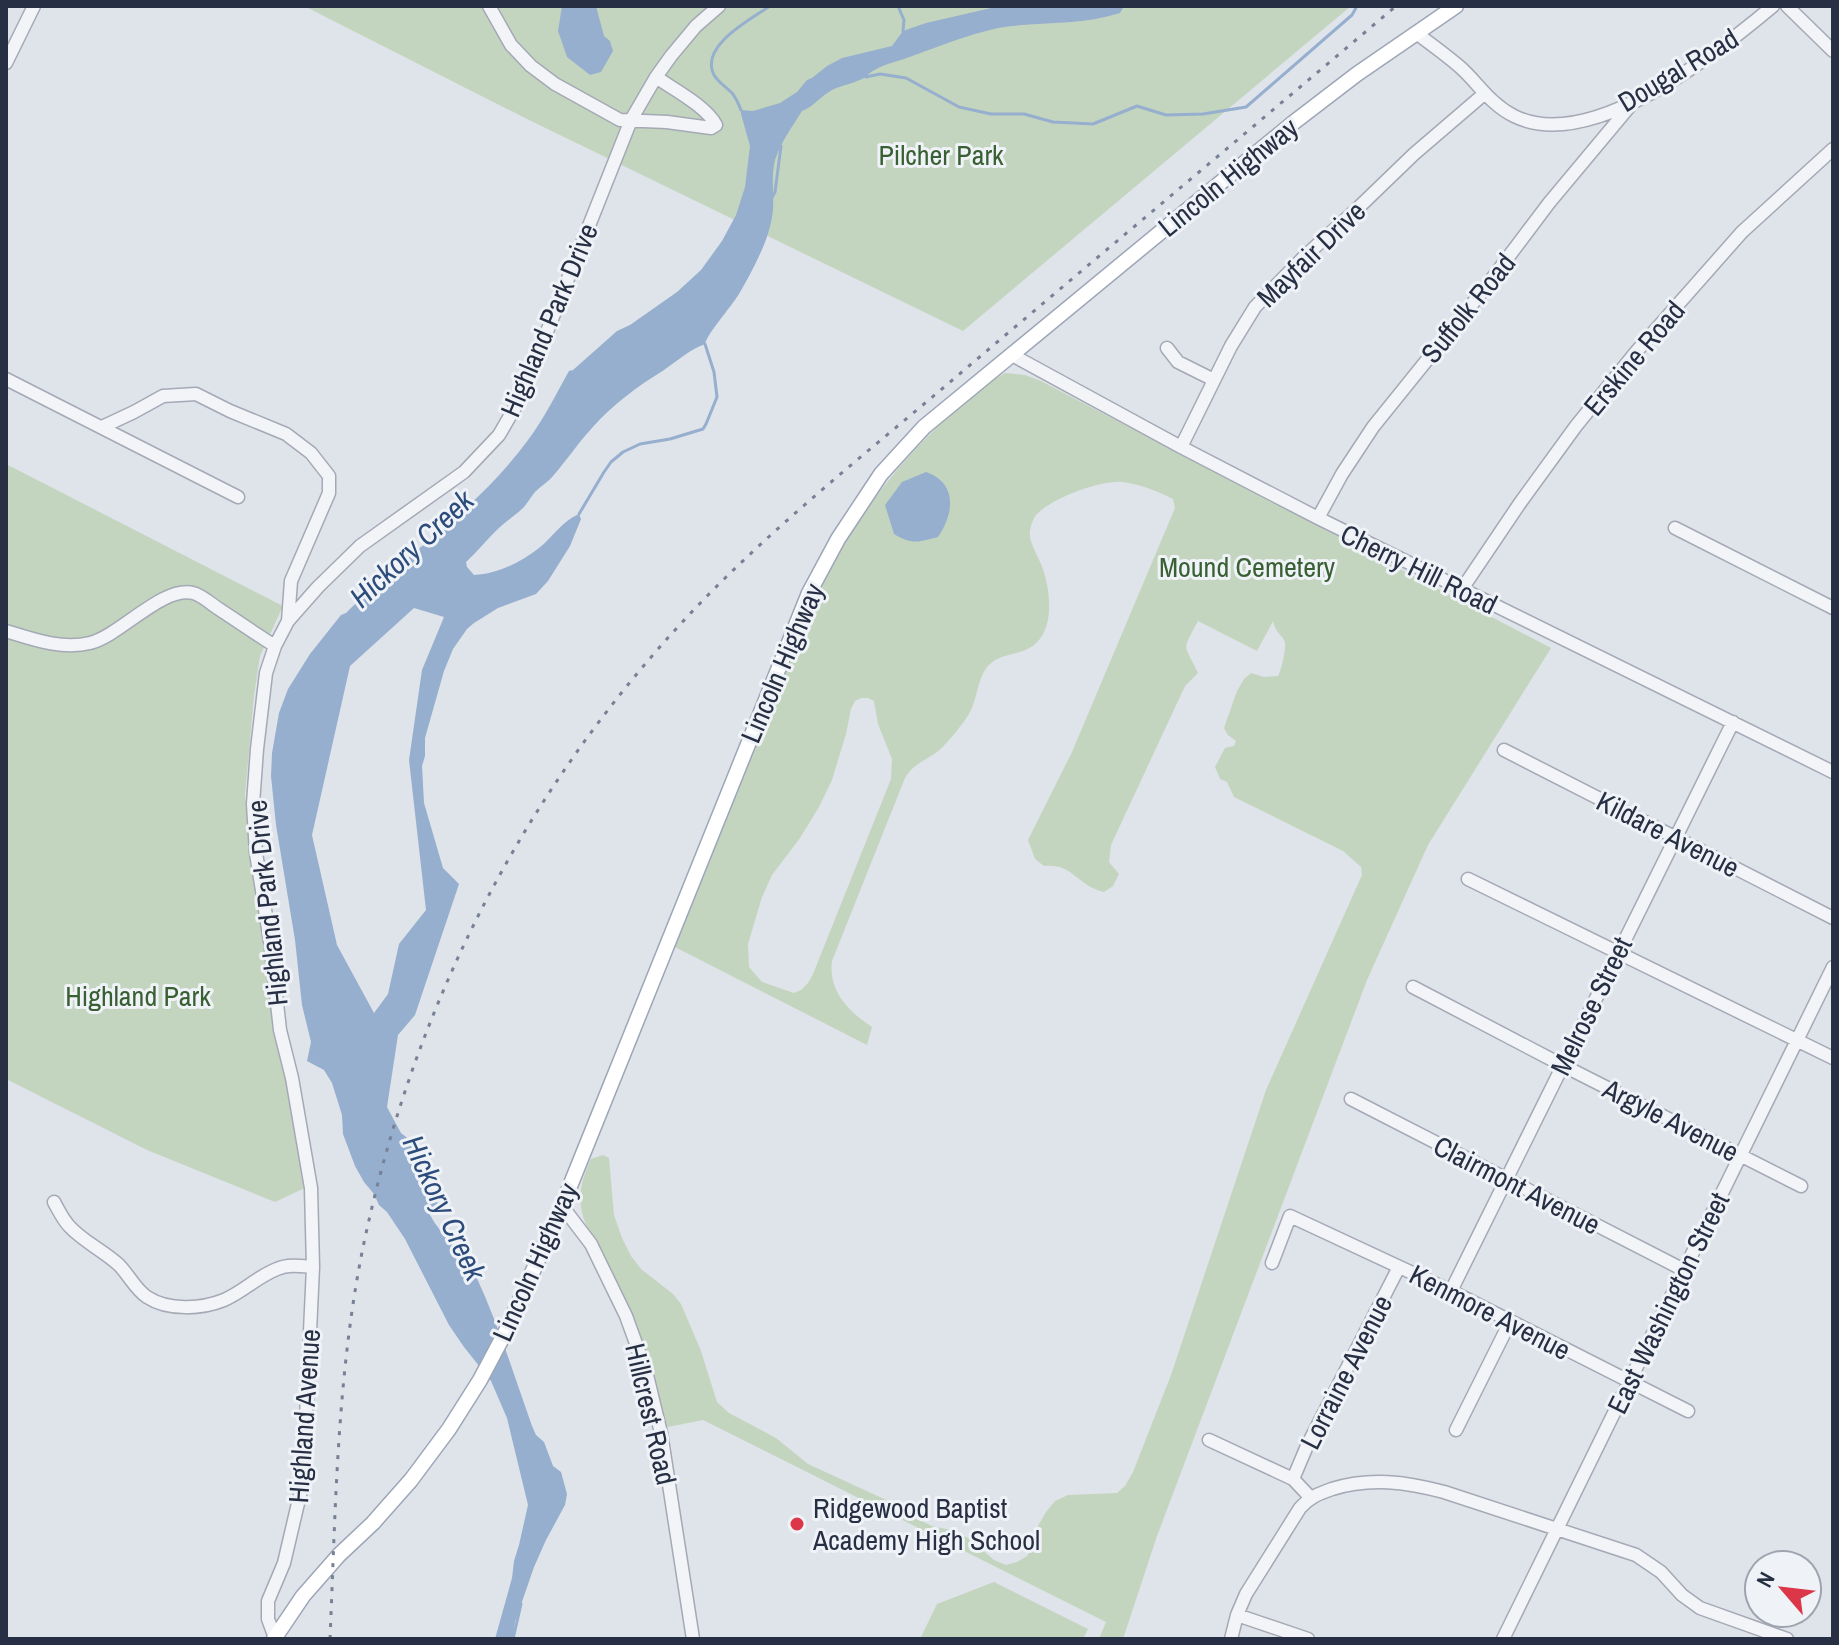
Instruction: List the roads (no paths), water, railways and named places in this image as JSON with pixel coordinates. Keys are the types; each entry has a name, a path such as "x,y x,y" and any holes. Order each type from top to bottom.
{"main road":[{"name":"Lincoln Highway","path":"275,1639 303,1596 411,1480 480,1380 515,1312 562,1206 809,593 838,539 881,474 924,427 1293,123 1456,6"}],"street":[{"path":"6,63 34,6"},
{"path":"489,6 511,45 531,66 555,84 620,120 711,128 716,125 697,105 656,77"},
{"name":"Highland Park Drive","path":"311,1188 292,1078 280,1030 256,853 257,749 266,673 275,646 288,621 360,546 464,472 499,435 521,397 631,120 656,77 696,26 719,6"},
{"name":"Dougal Road","path":"1416,33 1463,69 1484,94 1515,116 1548,125 1585,120 1630,106 1689,71 1773,6"},
{"path":"1787,6 1833,51"},
{"name":"Mayfair Drive","path":"1181,447 1231,346 1255,307 1414,154 1484,94"},
{"name":"Suffolk Road","path":"1318,518 1373,427 1549,203 1630,106"},
{"name":"Erskine Road","path":"1462,589 1548,464 1636,352 1742,232 1833,149"},
{"path":"1167,348 1178,362 1214,380"},
{"name":"Cherry Hill Road","path":"1012,355 1318,518 1833,772"},
{"path":"6,379 238,497"},
{"path":"102,427 163,396 196,394 286,434 311,453 329,476 329,493 291,581 288,621"},
{"path":"1675,528 1833,608"},
{"path":"6,631 64,645 87,644 109,636 175,593 193,593 275,646"},
{"name":"Melrose Street","path":"1451,1291 1733,722"},
{"name":"Kildare Avenue","path":"1504,750 1833,918"},
{"path":"1468,879 1833,1058"},
{"name":"East Washington Street","path":"1503,1639 1833,967"},
{"name":"Argyle Avenue","path":"1413,987 1801,1186"},
{"name":"Clairmont Avenue","path":"1351,1099 1684,1270"},
{"name":"Highland Avenue","path":"275,1639 268,1619 268,1601 284,1563 303,1482 313,1267 311,1188"},
{"path":"54,1202 72,1229 119,1265 145,1296 160,1303 179,1307 206,1305 225,1300 277,1269 313,1267"},
{"name":"Hillcrest Road","path":"562,1206 591,1244 626,1316 646,1371 661,1433 693,1639"},
{"name":"Kenmore Avenue","path":"1272,1263 1290,1216 1451,1291 1688,1411"},
{"name":"Lorraine Avenue","path":"1293,1479 1399,1267"},
{"path":"1456,1430 1510,1322"},
{"path":"1209,1440 1293,1479 1310,1497"},
{"path":"1231,1639 1246,1594 1310,1497 1352,1483 1383,1481 1444,1492 1636,1555 1661,1572 1682,1595 1700,1608 1787,1639"},
{"path":"1237,1615 1308,1639"}],"water":[{"path":"562,6 596,6 604,36 610,41 613,51 601,72 590,75 567,57 558,31"},
{"path":"1000,6 1124,6 1120,13 1105,17 998,28 962,38 882,66 867,77 832,90 802,111 775,160 772,215 764,245 739,294 705,344 688,352 608,411 524,507 466,562 474,575 500,570 532,553 573,517 579,514 581,519 570,546 548,581 536,594 498,608 467,629 453,649 444,671 425,738 422,766 424,803 443,868 459,884 415,1015 398,1035 387,1107 401,1133 411,1141 437,1197 438,1206 430,1215 475,1274 532,1426 544,1442 553,1466 561,1472 567,1494 565,1505 534,1567 515,1622 513,1639 495,1639 528,1505 507,1418 491,1381 449,1325 405,1239 364,1182 343,1134 342,1115 332,1083 324,1070 307,1061 311,1042 302,1005 271,776 279,713 288,689 310,654 341,615 446,526 497,477 534,432 569,371 617,331 677,292 701,270 736,215 745,187 750,146 741,110 753,111 780,103 827,66 842,58 892,46 903,31","holes":["414,608 444,617 422,670 409,760 426,910 399,944 388,994 374,1013 337,945 312,835 350,666"]},
{"path":"926,472 944,484 950,509 938,537 911,541 894,534 885,505 902,482"}],"waterway":[{"path":"741,110 732,93 714,75 711,64 714,54 729,34 770,6"},
{"path":"898,6 904,20 903,31"},
{"path":"866,77 880,74 906,78 959,107 991,114 1024,114 1053,122 1093,124 1137,106 1166,115 1203,114 1246,107 1352,15 1357,6"},
{"name":"Hickory Creek","path":"770,201 775,192 781,146"},
{"path":"579,514 611,462 623,452 640,444 703,429 717,397 714,372 705,344"},
{"name":"Hickory Creek","path":"513,1639 521,1604"}],"railway":[{"path":"330,1639 344,1376 358,1272 369,1220 393,1131 422,1044 457,960 497,879 544,801 595,727 652,656 715,588 775,531 1396,6"}],"place":[{"name":"Ridgewood Baptist Academy High School","path":"797,1524"}],"park label":[{"name":"Pilcher Park","path":"941,155"},
{"name":"Mound Cemetery","path":"1247,567"},
{"name":"Highland Park","path":"138,996"}]}
